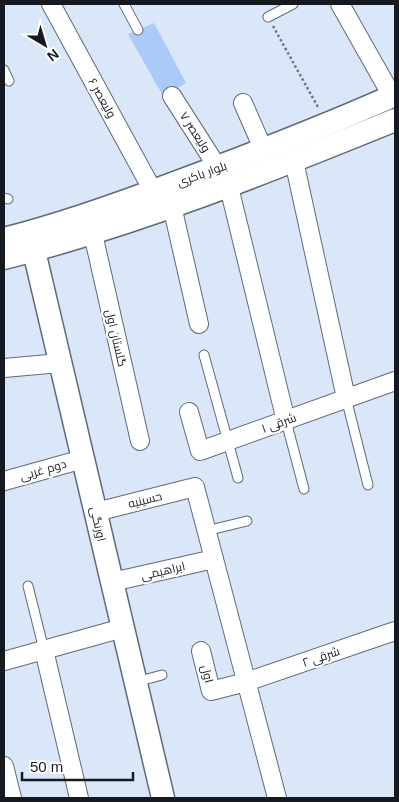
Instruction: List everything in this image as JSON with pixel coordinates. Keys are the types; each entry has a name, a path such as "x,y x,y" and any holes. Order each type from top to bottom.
{"street":[{"name":"ولیعصر ۶","path":"51,4 153,191"},
{"path":"340,4 394,95"},
{"name":"بلوار باکری","path":"4,258 93,234 172,206 218,168 264,151 394,95"},
{"name":"ولیعصر ۷","path":"172,96 218,168"},
{"path":"243,103 264,151"},
{"name":"بلوار باکری","path":"4,240 79,218 153,191 196,187 229,187 395,120"},
{"path":"294,161 346,398"},
{"path":"229,187 286,421"},
{"path":"172,206 199,324"},
{"name":"گلستان اول","path":"93,234 140,441"},
{"name":"اورنگی","path":"34,250 163,798"},
{"path":"4,368 60,363"},
{"name":"۱ شرقی","path":"189,412 200,452 395,381"},
{"name":"دوم غربی","path":"4,480 83,458"},
{"name":"حسینیه","path":"96,512 195,487 206,530"},
{"path":"206,530 277,798"},
{"name":"ابراهیمی","path":"112,582 214,560"},
{"path":"4,661 123,628"},
{"name":"۲ شرقی","path":"246,682 395,631"},
{"path":"44,650 79,798"},
{"name":"اول","path":"201,651 211,691 246,682"},
{"path":"4,766 12,798"}],"lane":[{"path":"124,4 138,30"},
{"path":"268,17 293,4"},
{"path":"4,70 9,81"},
{"path":"204,355 238,478"},
{"path":"346,398 368,485"},
{"path":"286,421 304,488"},
{"path":"206,530 247,521"},
{"path":"28,586 44,650"},
{"path":"136,682 162,676"}],"path":[{"path":"268,17 327,124"}],"shaded area":[{"path":"154,23 186,83 163,96 128,34"}]}
